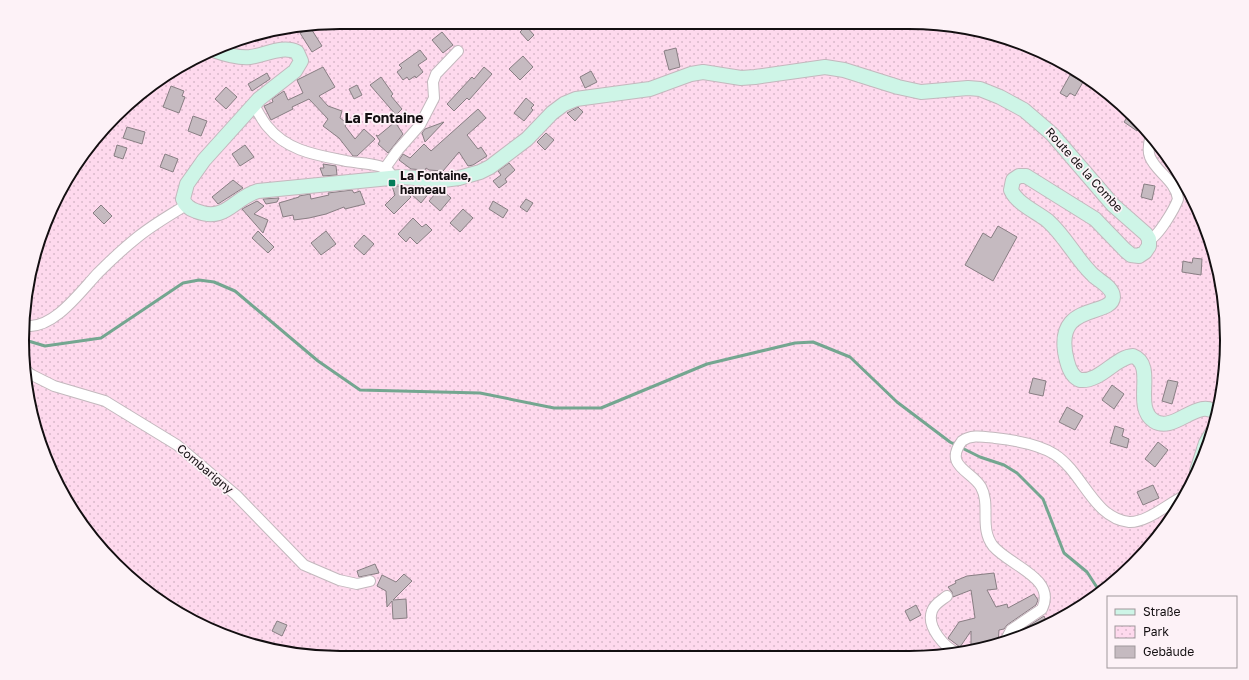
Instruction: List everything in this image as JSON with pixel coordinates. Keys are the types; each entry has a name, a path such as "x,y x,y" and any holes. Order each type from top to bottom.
{"street":[{"path":"30,327 33,327 48,321 75,299 98,273 139,236 186,205 183,197 191,178 207,157 254,106 295,71 300,64 299,54 293,50 283,49 239,57 222,53"},
{"path":"254,106 268,128 293,148 389,173 398,150 420,126 434,98 433,82 436,74 458,51"},
{"name":"Route de la Combe","path":"186,205 198,212 215,215 227,210 249,194 258,191 389,173 407,177 443,180 480,172 490,167 518,146 552,113 570,101 584,97 650,89 691,74 707,72 741,78 825,67 844,70 898,87 921,92 968,88 993,94 1024,110 1042,125 1112,205 1140,227 1149,240 1148,248 1143,253 1139,256 1131,255 1098,221 1049,192 1030,178 1019,176 1012,182 1011,190 1016,197 1048,221 1059,232 1089,271 1109,288 1113,295 1109,303 1079,316 1065,331 1064,339 1066,359 1074,376 1080,380 1089,380 1127,357 1133,356 1139,360 1144,368 1145,404 1148,414 1153,420 1161,424 1168,424 1203,409 1211,411"},
{"path":"1149,240 1155,236 1171,212 1178,198 1174,188 1150,158 1150,143"},
{"name":"Combarigny","path":"31,375 54,386 105,401 177,445 236,494 304,565 339,580 356,584 370,581"},
{"path":"1009,634 1011,630 1036,615 1044,605 1045,594 1042,584 1001,554 990,542 985,526 985,499 982,488 963,470 956,458 959,446 965,439 976,436 1006,439 1050,452 1078,477 1096,504 1112,516 1124,521 1139,520 1175,501"},
{"path":"947,596 934,607 931,619 934,629 944,644 950,648"}],"green space":[{"path":"340,29 909,29 970,35 1009,46 1047,61 1082,81 1098,93 1129,120 1143,135 1168,167 1188,202 1203,240 1214,279 1217,299 1220,340 1219,360 1214,401 1203,440 1188,478 1168,513 1143,545 1114,574 1082,599 1047,619 1028,627 989,640 950,648 909,651 340,651 279,645 240,634 202,619 167,599 120,560 81,513 61,478 40,420 32,381 29,340 35,279 46,240 61,202 81,167 120,120 167,81 202,61 260,40 299,32"}],"building":[{"path":"523,29 529,29 534,35 528,41 520,32"},
{"path":"312,31 322,46 312,52 300,33"},
{"path":"442,32 453,45 443,53 432,40"},
{"path":"676,48 680,67 669,70 664,51"},
{"path":"420,50 427,59 418,65 423,72 416,78 415,76 409,80 407,77 403,80 397,72 402,68 399,65"},
{"path":"523,56 533,67 520,80 509,69"},
{"path":"323,67 335,87 319,96 328,106 342,111 340,118 347,123 345,126 355,139 364,129 375,139 357,156 353,156 339,138 323,126 328,119 309,99 292,107 293,109 271,120 264,106 273,102 272,99 284,91 288,100 303,93 297,80"},
{"path":"484,67 492,74 469,100 467,98 454,111 447,104 472,77 474,79"},
{"path":"591,71 597,82 585,88 580,77"},
{"path":"267,73 270,79 252,91 248,84"},
{"path":"1070,75 1083,82 1075,96 1070,93 1067,97 1060,93"},
{"path":"381,77 393,94 391,96 402,109 396,115 370,85"},
{"path":"357,85 362,95 354,99 349,89"},
{"path":"171,86 184,91 182,96 185,97 179,113 163,107"},
{"path":"226,87 237,97 226,109 215,99"},
{"path":"526,98 534,105 531,108 533,110 524,121 514,113"},
{"path":"578,107 583,112 575,121 567,113"},
{"path":"478,109 486,118 467,135 478,149 481,147 487,156 473,165 468,166 459,152 443,171 429,170 426,168 425,170 411,169 399,160 403,154 410,158 424,144 431,151"},
{"path":"193,116 207,121 201,136 188,131"},
{"path":"1127,118 1138,130 1137,131 1124,122"},
{"path":"395,122 403,134 388,153 378,144 380,141 376,135 378,136"},
{"path":"444,122 425,142 422,133 425,129"},
{"path":"127,127 145,132 142,144 123,138"},
{"path":"546,133 554,140 545,150 537,142"},
{"path":"117,145 127,148 123,159 114,156"},
{"path":"245,145 254,157 240,166 232,154"},
{"path":"165,154 178,159 173,172 160,167"},
{"path":"509,163 515,170 505,179 507,182 499,188 493,181 501,175 498,171"},
{"path":"323,164 336,166 337,175 323,176 320,168 324,168"},
{"path":"233,180 243,188 218,204 212,197"},
{"path":"1144,184 1155,186 1152,200 1141,197"},
{"path":"392,186 399,186 411,197 394,214 385,205 395,195"},
{"path":"415,187 422,187 429,193 421,203 410,193"},
{"path":"440,188 451,198 440,211 429,201"},
{"path":"352,190 354,193 360,191 365,204 345,209 344,207 326,214 309,218 294,220 293,215 283,217 279,203 310,194 311,199 329,195 328,193"},
{"path":"279,198 277,202 266,204 263,199"},
{"path":"526,199 533,203 527,212 520,207"},
{"path":"257,201 264,206 254,214 268,220 263,233 242,209"},
{"path":"493,201 508,210 503,218 489,209"},
{"path":"101,205 112,216 104,224 93,213"},
{"path":"463,209 473,218 460,232 450,223"},
{"path":"413,218 422,227 426,224 432,230 417,244 410,237 406,242 398,234"},
{"path":"998,226 1017,237 993,281 965,265 983,233 991,238"},
{"path":"258,231 274,247 268,253 252,238"},
{"path":"326,231 336,244 321,255 311,243"},
{"path":"364,235 374,244 364,255 354,246"},
{"path":"1193,258 1202,259 1201,275 1182,272 1183,261 1192,263"},
{"path":"1033,378 1046,381 1043,396 1029,393"},
{"path":"1168,380 1178,382 1172,404 1162,401"},
{"path":"1112,385 1124,394 1114,409 1102,400"},
{"path":"1067,407 1083,416 1075,430 1059,422"},
{"path":"1115,426 1124,429 1122,436 1129,439 1127,448 1110,443"},
{"path":"1158,442 1168,450 1155,467 1145,459"},
{"path":"1153,485 1159,498 1143,505 1137,492"},
{"path":"375,564 379,573 359,577 357,571"},
{"path":"994,573 997,589 987,590 996,607 1007,604 1008,608 1034,594 1038,600 1036,605 1007,625 1004,629 999,630 998,637 971,645 971,631 959,647 948,638 959,622 975,618 971,590 953,597 952,592 948,587 956,583 955,581 967,576"},
{"path":"404,574 412,581 393,600 406,599 407,618 393,619 392,601 387,607 386,591 377,586 382,575 396,582"},
{"path":"916,605 921,615 910,621 905,611"},
{"path":"1044,616 1046,620 1025,628"},
{"path":"277,621 287,625 282,636 272,631"}],"waterway":[{"path":"29,341 45,346 101,338 183,283 199,280 214,282 235,291 318,361 360,390 480,393 554,408 601,408 707,364 795,343 813,342 850,357 897,402 950,442 980,457 1004,465 1017,473 1043,499 1064,553 1087,572 1097,588"}],"place":[{"name":"La Fontaine, hameau","path":"392,183"}],"district":[{"name":"La Fontaine","path":"384,118"}]}
